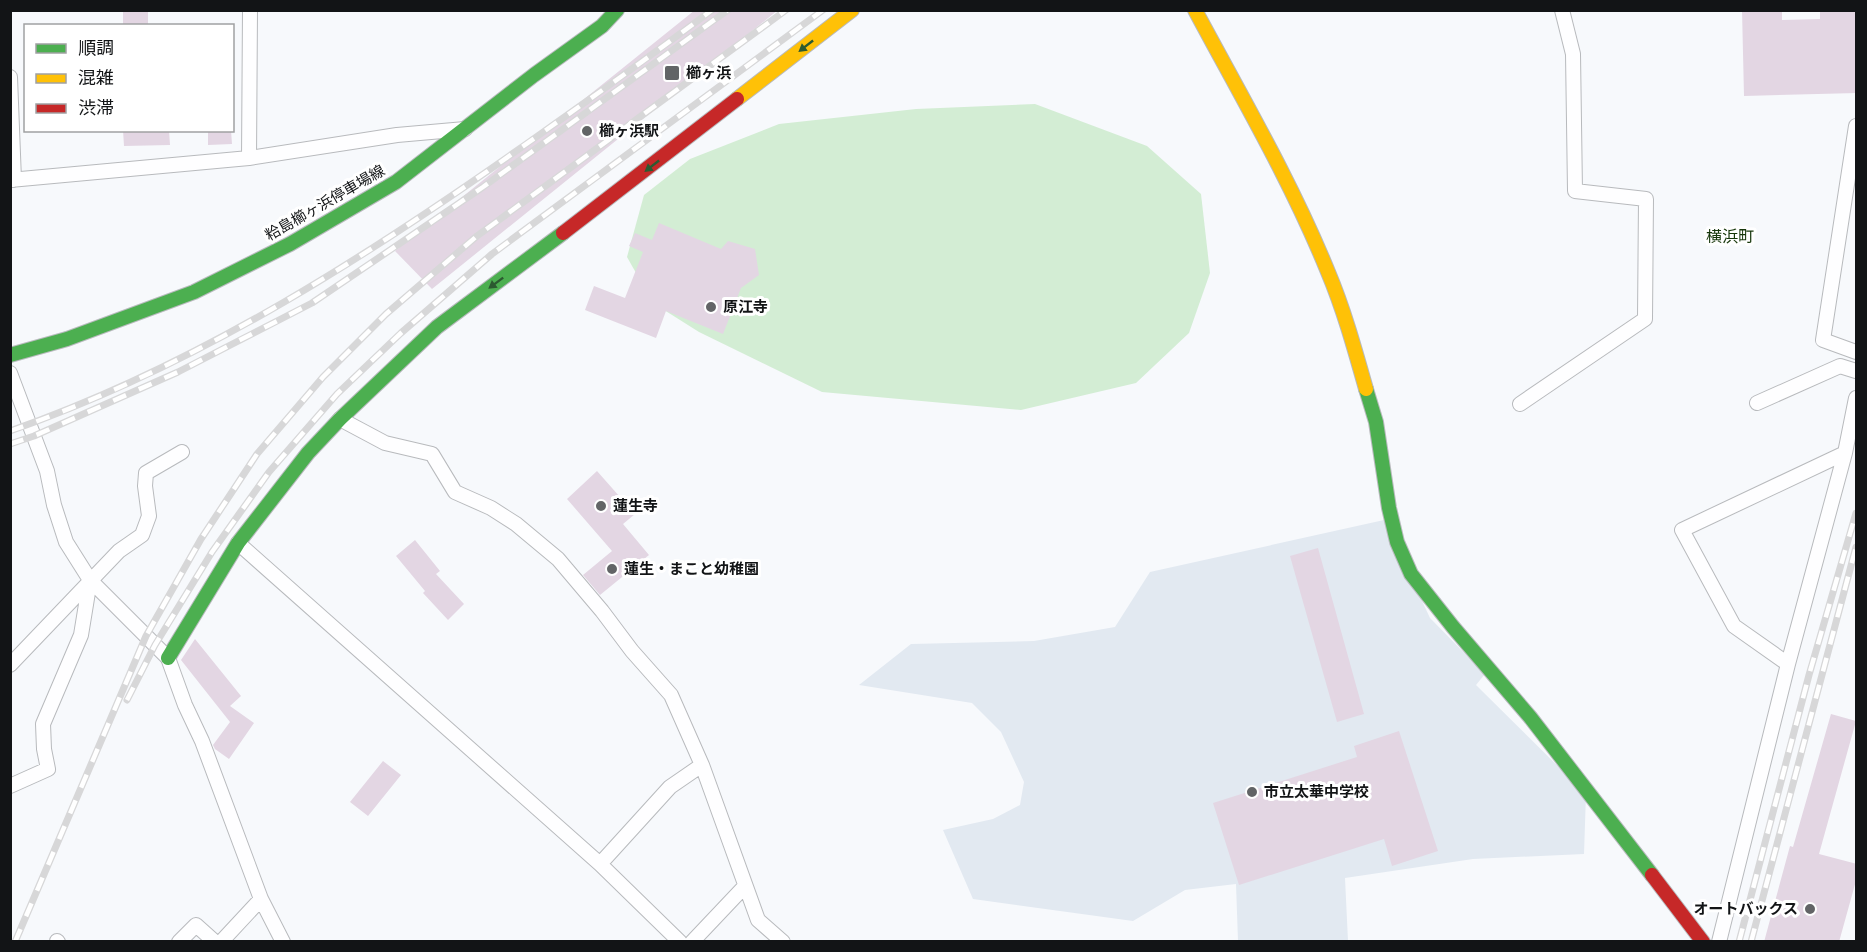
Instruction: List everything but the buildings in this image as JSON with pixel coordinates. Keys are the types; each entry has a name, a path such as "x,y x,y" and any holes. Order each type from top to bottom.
{"street":[{"path":"249,158 250,10"},
{"name":"粭島櫛ヶ浜停車場線","path":"10,355 68,339 194,292 290,244 396,182 534,75 602,26 617,10"},
{"path":"168,658 238,543 308,453 340,419 437,327 610,198 852,10"},
{"path":"1195,10 1286,180 1328,272 1351,336 1376,422 1389,508 1397,542 1411,574 1530,717 1703,942"},
{"path":"1520,404 1645,319 1646,199 1575,191 1573,54 1562,10"},
{"path":"10,77 12,180 249,158 397,135 467,129"},
{"path":"1857,126 1822,340 1857,352"},
{"path":"1757,403 1840,366 1857,371"},
{"path":"10,373 47,471 54,505 66,542 90,580 168,658 185,705 202,741 261,899 284,942"},
{"path":"1719,942 1788,664 1845,453 1857,398"},
{"path":"340,419 385,443 432,454 454,492 491,508 516,524 558,559 632,651 671,695 702,765 758,920 783,942"},
{"path":"10,665 119,551 142,535 149,516 145,486 147,473 182,452"},
{"path":"1788,664 1734,626 1682,530 1845,453"},
{"path":"238,543 600,864 680,942"},
{"path":"10,786 48,769 43,724 81,635 90,580"},
{"path":"600,864 670,788 702,765"},
{"path":"692,942 745,886"},
{"path":"221,942 261,899"},
{"path":"180,942 196,925 215,942"}],"shaded area":[{"path":"1384,520 1430,618 1485,674 1476,685 1586,794 1584,854 1473,859 1345,878 1348,941 1238,941 1236,884 1185,890 1133,921 973,899 943,830 993,819 1020,805 1024,782 1001,732 972,703 859,685 911,644 1034,641 1115,627 1150,572"}],"green space":[{"path":"1035,104 1147,146 1201,194 1210,273 1189,333 1136,383 1021,410 822,392 699,332 653,303 627,257 644,195 690,159 779,124 916,109"}],"railway":[{"path":"10,431 81,404 150,373 285,302 477,179 712,10"},
{"path":"10,444 34,436 178,372 312,303 483,187 728,10"},
{"path":"15,942 146,636 201,539 257,454 323,377 386,314 477,236 786,10"},
{"path":"127,700 155,645 212,552 269,472 337,394 401,333 492,254 823,10"},
{"path":"1739,942 1809,675 1856,513"},
{"path":"1751,942 1856,547"}],"traffic: fast":[{"path":"10,355 67,339 194,292 290,244 396,182 534,75 602,26 617,10"},
{"path":"168,658 238,543 308,453 340,419 437,327 563,233"},
{"path":"1366,389 1376,422 1389,508 1397,542 1411,574 1530,717 1652,875"}],"traffic: slow":[{"path":"737,99 852,10"},
{"path":"1195,10 1265,139 1314,238 1349,330 1366,389"}],"traffic: jam":[{"path":"563,233 737,99"},
{"path":"1652,875 1703,942"}],"place":[{"name":"櫛ヶ浜","path":"672,73"},
{"name":"櫛ヶ浜駅","path":"587,131"},
{"name":"原江寺","path":"711,307"},
{"name":"蓮生寺","path":"601,506"},
{"name":"蓮生・まこと幼稚園","path":"612,569"},
{"name":"市立太華中学校","path":"1252,792"},
{"name":"オートバックス","path":"1810,909"}],"district":[{"name":"横浜町","path":"1730,236"}]}
